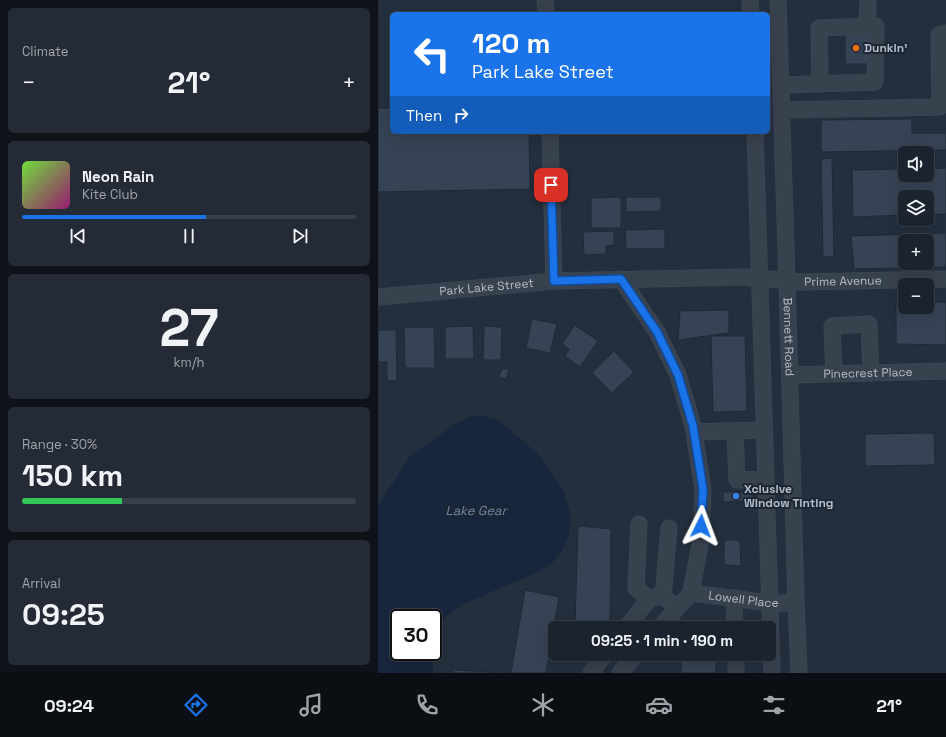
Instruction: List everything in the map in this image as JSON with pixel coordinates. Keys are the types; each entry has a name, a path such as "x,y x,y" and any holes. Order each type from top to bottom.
{"street":[{"path":"545,0 546,12"},
{"path":"750,0 751,12"},
{"name":"Bennett Road","path":"778,0 799,673"},
{"path":"867,26 868,0"},
{"path":"781,85 820,84 875,82 876,26 819,28 820,84"},
{"path":"782,110 943,107 939,35 946,33"},
{"path":"550,134 554,281"},
{"path":"755,134 772,673"},
{"name":"Park Lake Street","path":"378,297 554,281 746,277 787,281"},
{"path":"621,279 657,332 678,375 693,426 703,489 701,539 691,593 665,621"},
{"name":"Prime Avenue","path":"787,281 946,279"},
{"path":"834,374 832,326 870,324 871,373"},
{"name":"Pinecrest Place","path":"789,375 946,371"},
{"path":"694,432 764,430"},
{"path":"735,431 737,480 766,479"},
{"path":"639,524 636,588 678,607"},
{"path":"633,621 656,598 669,528"},
{"name":"Lowell Place","path":"691,593 770,603 796,603"},
{"path":"734,598 735,621"},
{"path":"591,673 600,661"},
{"path":"620,673 630,661"},
{"path":"736,661 736,673"}],"water":[{"name":"Lake Gear","path":"472,416 484,416 498,420 538,454 563,490 571,515 569,534 562,551 553,562 540,571 461,605 442,621 442,609 390,609 390,661 433,661 433,673 378,673 378,506 410,456 455,424"}],"building":[{"name":"Dunkin'","path":"868,32 869,64 845,64 845,33"},
{"path":"378,108 390,108 390,134 529,134 530,189 378,192"},
{"path":"912,119 912,133 946,133 946,150 934,150 934,146 898,146 898,151 821,152 821,120"},
{"path":"832,158 834,257 823,257 821,159"},
{"path":"946,168 946,214 934,215 934,190 898,190 898,215 853,217 852,170 898,169 898,182 934,182 934,169"},
{"path":"621,197 621,228 591,228 591,198"},
{"path":"626,197 661,197 661,211 626,212"},
{"path":"665,229 665,249 626,249 625,230"},
{"path":"614,231 614,245 606,246 606,254 584,255 583,232"},
{"path":"946,233 946,267 934,267 934,234 914,234"},
{"path":"898,235 898,268 854,269 851,236"},
{"path":"896,302 898,302 898,314 934,314 934,302 946,302 946,345 896,344"},
{"path":"729,310 729,333 678,340 680,311"},
{"path":"532,319 557,324 550,353 526,348"},
{"path":"575,325 598,341 580,367 565,356 569,349 562,344"},
{"path":"473,326 474,359 445,359 445,327"},
{"path":"484,326 502,327 501,360 483,360"},
{"path":"404,327 434,327 435,368 405,368"},
{"path":"378,330 396,330 397,381 387,381 387,362 378,362"},
{"path":"711,336 745,336 747,411 713,412"},
{"path":"614,351 634,372 612,393 592,373"},
{"path":"502,368 509,370 506,379 499,377"},
{"path":"934,433 935,465 865,466 865,434"},
{"path":"744,490 752,490 752,503 744,503 744,501 723,502 723,492 744,492"},
{"path":"578,526 611,529 610,621 575,621"},
{"path":"724,540 740,540 741,566 724,565"},
{"path":"525,590 559,597 555,621 548,621 548,661 546,673 511,673"},
{"path":"681,661 716,661 716,673 681,673"},
{"path":"453,670 491,672 491,673 453,673"}],"place":[{"name":"Dunkin'","path":"856,48"},
{"name":"Xclusive Window Tinting","path":"736,496"}],"route":[{"path":"551,185 554,281 621,279 657,332 678,375 693,426 703,489 701,526"}]}
